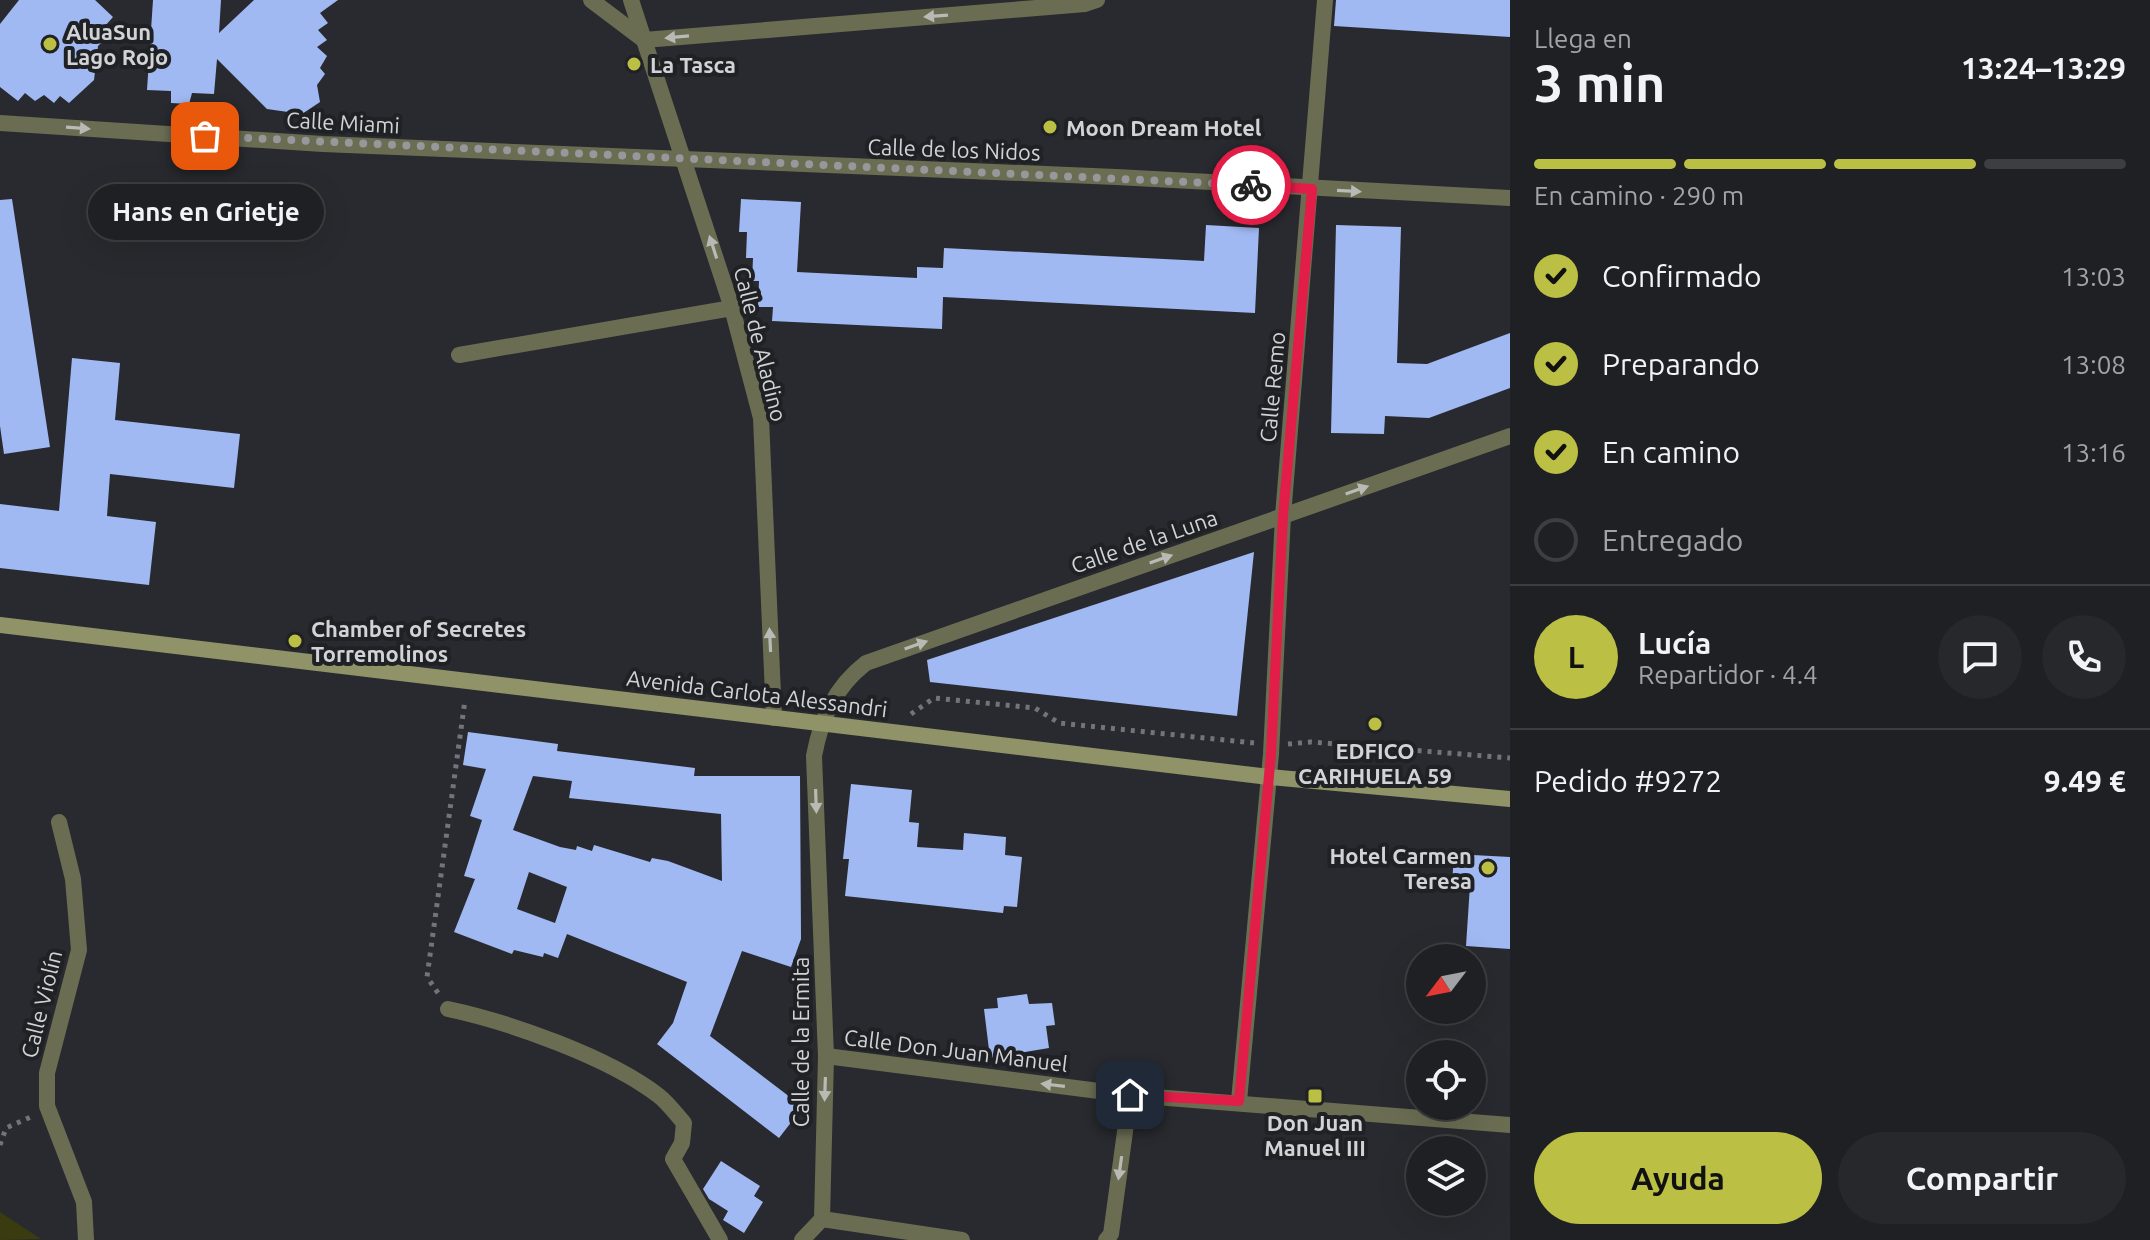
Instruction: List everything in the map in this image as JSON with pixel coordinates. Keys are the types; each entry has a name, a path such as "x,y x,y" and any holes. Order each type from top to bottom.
{"main road":[{"name":"Avenida Carlota Alessandri","path":"0,625 1269,777 1510,799"}],"street":[{"path":"591,0 644,40 1085,4 1097,0"},
{"name":"Calle de Aladino","path":"631,0 732,308 761,418 774,718"},
{"name":"Calle Remo","path":"1239,1101 1272,745 1283,516 1325,0"},
{"name":"Calle Miami","path":"0,123 323,144 684,158"},
{"name":"Calle de los Nidos","path":"684,158 1510,198"},
{"path":"459,355 732,308"},
{"name":"Calle de la Luna","path":"820,723 846,678 866,663 1510,436"},
{"name":"Calle de la Ermita","path":"820,723 814,756 826,1056 822,1219"},
{"name":"Calle Violín","path":"59,822 73,879 79,950 47,1073 47,1106 84,1202 86,1240"},
{"path":"448,1009 498,1019 595,1060 659,1096 684,1123 682,1143 673,1159 720,1240"},
{"name":"Calle Don Juan Manuel","path":"826,1056 1130,1095 1239,1101 1510,1125"},
{"path":"1106,1240 1111,1234 1130,1095"},
{"path":"802,1240 822,1219 962,1240"}],"path":[{"path":"448,1009 427,977 468,680"},
{"path":"909,716 934,698 1035,708 1059,723 1272,745 1311,742 1510,758"},
{"path":"0,1145 6,1128 37,1114"}],"shaded area":[{"path":"0,1212 41,1239 0,1240"}],"building":[{"name":"AluaSun Lago Rojo","path":"19,0 95,0 113,17 105,26 111,33 98,46 94,80 69,103 60,96 54,103 44,95 35,101 25,93 18,101 0,87 0,24"},
{"path":"153,0 221,0 219,33 254,0 338,0 320,13 328,23 318,30 327,40 317,47 327,56 320,68 325,74 317,85 320,102 302,114 267,109 217,59 214,94 192,93 189,104 171,103 171,91 147,90"},
{"path":"1336,0 1510,0 1510,37 1334,26"},
{"path":"12,199 50,447 4,454 0,426 0,200"},
{"path":"741,199 801,202 797,272 917,278 917,267 943,268 944,248 1204,261 1206,225 1259,228 1255,313 943,297 942,329 772,321 773,307 758,307 759,281 752,281 753,258 746,258 747,232 739,232"},
{"path":"1336,225 1401,227 1397,363 1427,364 1510,333 1510,388 1429,418 1385,416 1384,434 1331,433"},
{"path":"72,358 120,363 115,420 240,434 234,488 110,474 107,516 156,522 149,585 0,568 0,504 59,511"},
{"path":"1254,552 1237,716 930,682 927,660"},
{"path":"468,732 558,744 557,751 695,768 694,776 800,776 801,939 791,967 742,951 710,1036 803,1107 779,1138 657,1044 673,1023 687,982 567,934 558,958 544,953 543,957 514,950 512,954 454,932 475,879 464,876 482,820 470,816 486,769 463,765","holes":["533,776 572,781 569,798 721,814 722,881 668,861 652,858 650,862 594,845 592,851 577,846 576,850 560,847 513,830","529,872 567,887 555,923 517,909"]},
{"path":"851,784 912,790 909,822 919,823 917,847 963,850 964,833 1006,837 1005,855 1022,857 1017,907 1004,906 1003,913 845,896 849,859 843,859"},
{"path":"1454,854 1510,857 1510,949 1466,944 1470,885 1452,884"},
{"path":"1027,994 1029,1004 1052,1003 1055,1025 1046,1026 1049,1048 990,1058 984,1009 998,1008 997,998"},
{"path":"721,1161 760,1186 754,1196 763,1202 744,1233 723,1220 728,1211 709,1199 703,1189"}],"way so far":[{"path":"205,136 323,144 1251,185"}],"place":[{"name":"AluaSun Lago Rojo","path":"50,44"},
{"name":"La Tasca","path":"634,64"},
{"name":"Moon Dream Hotel","path":"1050,127"},
{"name":"Hans en Grietje","path":"205,136"},
{"name":"Chamber of Secretes Torremolinos","path":"295,641"},
{"name":"EDFICO CARIHUELA 59","path":"1375,724"},
{"name":"Hotel Carmen Teresa","path":"1488,868"},
{"name":"Don Juan Manuel III","path":"1315,1096"}],"route":[{"path":"1130,1095 1239,1101 1271,754 1283,516 1312,189 1251,185"}]}
